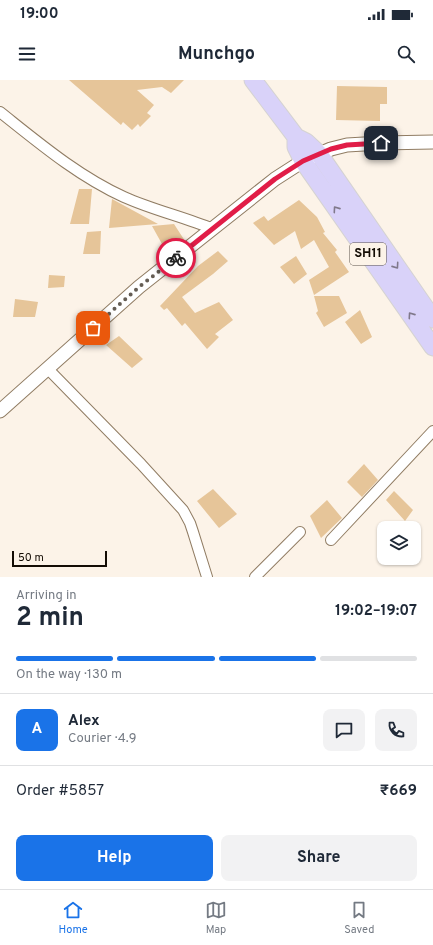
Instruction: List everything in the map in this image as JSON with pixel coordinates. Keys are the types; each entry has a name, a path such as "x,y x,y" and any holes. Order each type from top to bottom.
{"main road":[{"name":"SH11","path":"253,80 296,137 306,142 318,154 433,319"},
{"name":"SH11","path":"296,137 296,147 303,161 433,347"}],"street":[{"path":"0,112 62,160 90,178 146,206 188,219 213,229"},
{"path":"0,411 139,287 275,179 303,161 331,149 347,145 433,142"},
{"path":"48,368 141,464 182,510 192,527 207,577"},
{"path":"330,540 433,432"},
{"path":"255,577 300,532"}],"building":[{"path":"69,80 184,80 171,93 162,87 137,90 154,105 147,113 151,116 140,127 138,124 132,130 123,122 121,125"},
{"path":"337,86 387,87 387,104 380,104 380,121 336,120"},
{"path":"79,189 92,189 89,224 70,224"},
{"path":"112,199 158,224 109,228"},
{"path":"299,200 317,217 325,232 323,233 337,250 335,252 349,272 314,295 309,280 329,267 314,240 301,249 295,231 274,245 253,223 264,216 268,221"},
{"path":"174,224 185,241 167,253 152,226"},
{"path":"101,231 100,254 83,254 87,232"},
{"path":"218,251 228,261 182,297 195,313 219,302 233,320 215,334 219,337 207,349 185,323 182,326 167,308 164,310 160,306 198,266"},
{"path":"296,256 307,274 294,284 280,267"},
{"path":"49,275 65,276 64,287 48,288"},
{"path":"314,296 339,296 347,313 324,327 316,313 318,311"},
{"path":"15,299 38,302 35,317 13,317"},
{"path":"360,310 372,337 361,344 345,322"},
{"path":"119,336 143,359 132,368 106,345"},
{"path":"364,464 378,480 362,497 347,482"},
{"path":"213,489 237,514 219,528 197,501"},
{"path":"394,491 413,510 405,521 386,500"},
{"path":"327,500 342,518 321,538 310,516"}],"way so far":[{"path":"93,328 139,287 176,258"}],"route":[{"path":"176,258 275,179 303,161 331,149 347,145 381,143"}]}
